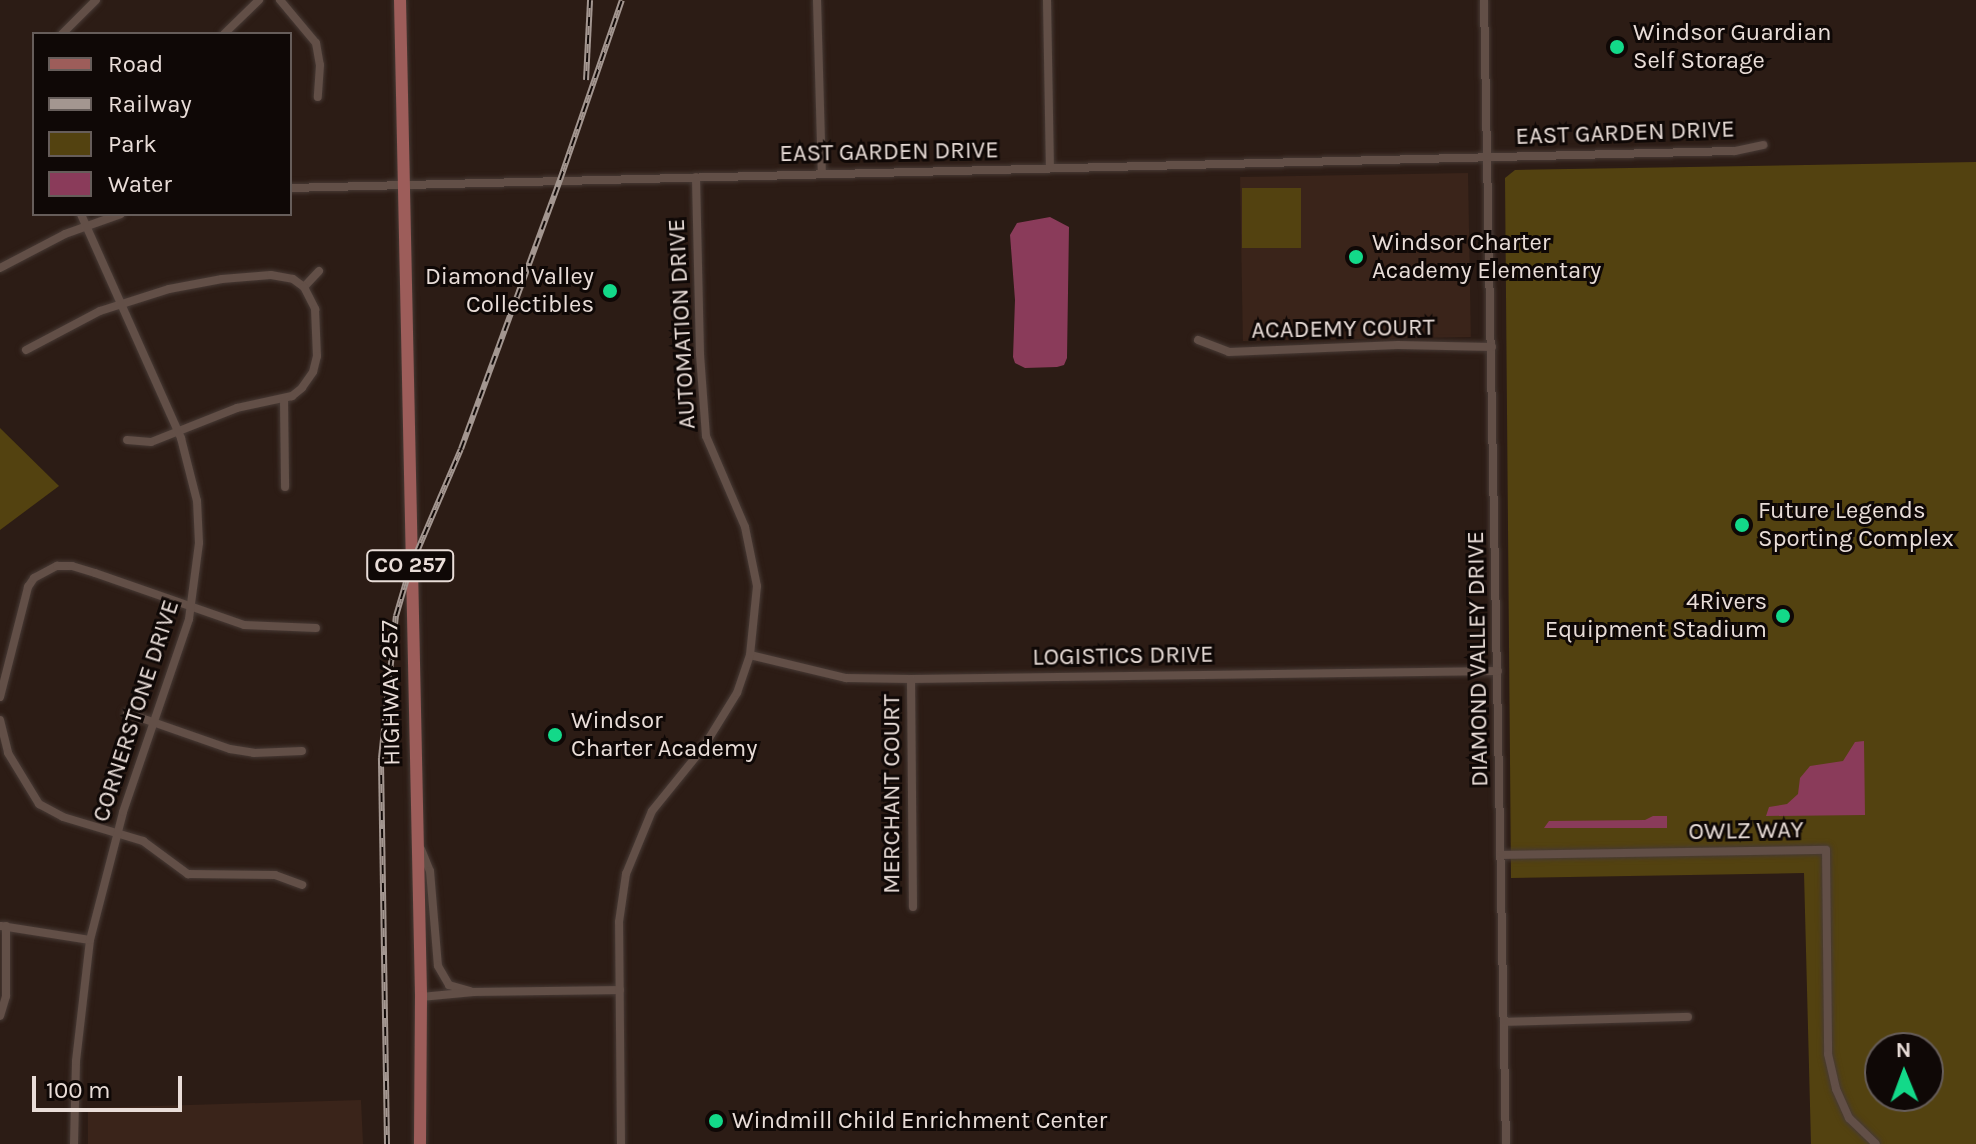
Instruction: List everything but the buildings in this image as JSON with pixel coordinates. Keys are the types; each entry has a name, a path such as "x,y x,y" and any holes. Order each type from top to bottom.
{"main road":[{"name":"HIGHWAY 257","path":"400,0 421,997 420,1144"}],"street":[{"path":"64,32 96,0"},
{"path":"226,32 259,0"},
{"path":"280,0 316,43 320,65 318,97"},
{"path":"817,0 822,174"},
{"path":"1047,0 1050,167"},
{"path":"1484,0 1488,157"},
{"name":"EAST GARDEN DRIVE","path":"292,188 1735,151 1763,145"},
{"name":"EAST GARDEN DRIVE","path":"1488,157 1489,173"},
{"name":"DIAMOND VALLEY DRIVE","path":"1489,173 1506,1144"},
{"name":"AUTOMATION DRIVE","path":"621,1144 620,903 639,838 652,811 703,748 737,693 750,655 757,586 745,527 706,436 702,408 696,177"},
{"name":"CORNERSTONE DRIVE","path":"74,1144 77,1048 90,940 117,833 192,607 198,568 199,522 193,478 178,431 82,216"},
{"path":"0,268 85,226 115,216"},
{"path":"304,287 319,271"},
{"path":"26,350 119,304 181,286 257,275 280,276 304,287 315,309 315,367 302,388 284,399 237,408 151,442 127,440"},
{"name":"ACADEMY COURT","path":"1198,340 1229,352 1429,345 1492,347"},
{"path":"284,399 285,487"},
{"path":"0,697 25,592 34,578 45,570 72,566 254,628 316,628"},
{"name":"LOGISTICS DRIVE","path":"750,655 846,678 1498,671"},
{"name":"MERCHANT COURT","path":"911,679 913,907"},
{"path":"127,713 242,751 302,751"},
{"path":"0,720 8,753 39,804 63,817 143,841 188,874 275,875 302,885"},
{"path":"417,839 430,871 441,974 449,985 474,992"},
{"name":"OWLZ WAY","path":"1501,855 1826,850 1828,1054 1836,1089 1849,1118 1876,1144"},
{"path":"0,1016 6,996 3,926 90,940"},
{"path":"421,997 474,992 620,990"},
{"path":"1504,1022 1688,1017"}],"shaded area":[{"name":"Windsor Charter Academy Elementary","path":"1468,173 1471,337 1243,341 1240,177"},
{"path":"361,1100 363,1144 88,1144 88,1108"}],"green space":[{"name":"Future Legends Sporting Complex","path":"1976,162 1976,1144 1811,1144 1804,873 1511,878 1505,178 1515,170"},
{"path":"1242,188 1301,188 1301,248 1242,248"},
{"path":"0,428 59,486 0,530"}],"water":[{"path":"1050,217 1069,227 1067,358 1064,365 1057,367 1025,368 1015,363 1013,357 1015,300 1010,235 1017,223"},
{"path":"1864,741 1865,815 1766,816 1769,807 1787,804 1798,794 1800,778 1810,766 1843,761 1855,742"},
{"path":"1653,816 1667,816 1667,828 1544,828 1549,821 1645,820"}],"railway":[{"path":"586,80 590,0"},
{"path":"387,1144 381,758 396,616 410,568 461,449 560,180 622,0"}],"place":[{"name":"Windsor Guardian Self Storage","path":"1617,47"},
{"name":"Windsor Charter Academy Elementary","path":"1356,257"},
{"name":"Diamond Valley Collectibles","path":"610,291"},
{"name":"Future Legends Sporting Complex","path":"1742,525"},
{"name":"4Rivers Equipment Stadium","path":"1783,616"},
{"name":"Windsor Charter Academy","path":"555,735"},
{"name":"Windmill Child Enrichment Center","path":"716,1121"}]}
